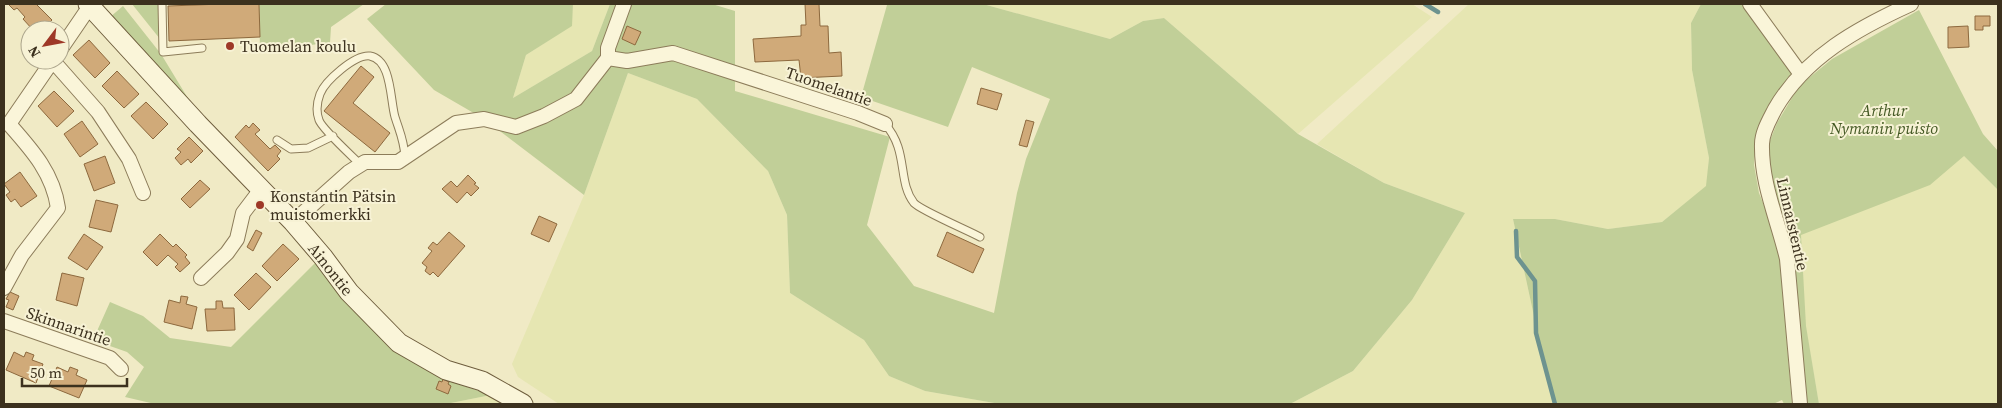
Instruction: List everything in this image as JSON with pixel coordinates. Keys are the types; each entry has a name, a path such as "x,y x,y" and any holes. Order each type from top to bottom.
{"street":[{"path":"293,222 349,172 365,162 398,162 456,123 484,119 516,127 576,100 608,58 608,48 624,4"},
{"path":"1750,4 1800,73"},
{"name":"Linnaistentie","path":"1800,404 1786,259 1781,235 1765,185 1762,143 1770,119 1784,94 1800,73 1836,45 1883,17 1911,4"},
{"path":"70,34 89,5"},
{"name":"Ainontie","path":"89,5 198,124 262,188 324,257 355,299 399,343 446,370 482,381 524,404"},
{"name":"Tuomelantie","path":"608,58 627,61 673,53 858,113 885,124"},
{"path":"4,288 22,255 58,208 56,190 45,170 9,124 46,70"},
{"path":"62,70 98,112 129,159 142,193"},
{"path":"201,278 227,253 237,239 244,213 262,188"},
{"name":"Skinnarintie","path":"4,321 110,358 121,369"}],"lane":[{"path":"162,4 163,52 202,48"},
{"path":"361,165 319,122 317,109 321,92 344,66 359,57 371,56 380,62 388,77 395,117 404,141 406,157"},
{"name":"Tuomelantie","path":"885,124 899,145 908,192 915,205 980,236"},
{"path":"277,140 291,149 308,148 333,136"}],"green space":[{"path":"132,4 159,4 160,39"},
{"path":"259,4 364,4 331,27 330,43 260,50"},
{"path":"386,4 573,4 572,26 526,55 513,98 592,51 610,4 712,4 735,11 735,91 890,137 867,225 914,286 994,313 1017,193 1026,159 1050,99 972,67 948,127 861,97 887,5 885,4 983,4 1110,39 1143,21 1164,18 1298,134 1384,183 1465,213 1412,300 1353,371 1290,404 1000,404 925,391 889,376 864,340 790,293 787,215 768,171 697,99 628,73 584,195 484,119 434,90 367,19"},
{"path":"573,4 610,4 592,51 513,98 526,55 571,26"},
{"path":"983,4 1412,4 1432,17 1298,134 1164,18 1143,21 1110,39"},
{"path":"1469,4 1701,4 1691,23 1692,70 1709,158 1707,186 1662,222 1608,229 1555,219 1513,219 1553,404 1290,404 1353,371 1412,300 1465,213 1384,183 1317,144"},
{"path":"1701,4 1744,4 1793,73 1756,139 1754,165 1759,193 1770,220 1780,260 1792,404 1784,404 1782,400 1773,404 1553,404 1513,219 1555,219 1608,229 1662,222 1706,186 1709,158 1692,70 1691,23"},
{"path":"123,6 161,54 189,100 188,104 109,18"},
{"name":"Arthur Nymanin puisto","path":"1919,10 1983,134 1998,151 1998,190 1964,156 1930,185 1801,235 1806,326 1819,404 1806,404 1768,170 1769,143 1777,123 1799,86 1832,59"},
{"path":"628,73 697,99 768,171 787,215 790,293 864,340 889,376 925,391 1000,404 559,404 518,377 512,364 584,195"},
{"path":"1776,154 1964,156 1998,190 1998,404 1819,404"},
{"path":"317,261 413,361 452,382 491,395 446,404 155,404 125,397 144,367 127,352 93,340 110,302 143,316 170,338 231,347"},
{"path":"491,395 506,404 446,404"}],"building":[{"path":"8,4 36,4 52,20 24,20 25,17 17,8 14,10"},
{"path":"259,4 260,37 169,41 168,6"},
{"path":"805,4 819,4 820,26 828,26 829,53 841,52 842,76 801,78 799,60 755,62 753,39 801,36 801,25 806,25"},
{"path":"1975,16 1990,16 1990,26 1983,26 1983,30 1975,30"},
{"path":"627,26 641,32 635,45 622,39"},
{"path":"1968,26 1969,47 1948,48 1948,27"},
{"path":"89,40 110,63 95,78 73,55"},
{"path":"361,66 374,77 353,103 390,133 375,152 324,111"},
{"path":"117,71 139,94 124,108 102,86"},
{"path":"981,88 1002,94 997,110 977,104"},
{"path":"54,91 74,111 57,127 38,106"},
{"path":"146,102 168,124 153,139 131,116"},
{"path":"1026,120 1034,122 1027,147 1019,145"},
{"path":"82,121 98,144 80,157 64,134"},
{"path":"253,123 260,130 255,134 270,149 275,145 281,151 277,156 280,159 268,171 235,137 246,125 249,128"},
{"path":"189,137 203,151 191,163 188,159 181,165 175,158 181,152 177,149"},
{"path":"105,156 115,183 94,191 84,164"},
{"path":"20,172 37,196 21,207 15,199 11,202 6,195 10,192 4,184"},
{"path":"468,175 479,188 471,196 467,192 457,203 442,189 451,181 457,187"},
{"path":"200,180 210,189 190,208 181,199"},
{"path":"96,200 118,205 111,232 89,227"},
{"path":"539,216 557,224 549,242 531,234"},
{"path":"256,230 262,233 253,251 247,247"},
{"path":"449,232 465,246 438,277 433,272 430,275 425,271 427,267 422,263 432,251 428,248 433,242 437,245"},
{"path":"947,232 984,249 973,273 937,256"},
{"path":"84,234 103,247 87,270 68,258"},
{"path":"160,234 173,247 176,244 187,255 185,257 190,263 180,272 175,267 178,264 168,255 157,266 143,252"},
{"path":"283,244 299,259 277,281 262,266"},
{"path":"62,273 84,278 77,306 56,300"},
{"path":"256,273 271,287 249,310 234,295"},
{"path":"10,292 19,296 13,310 6,307 9,300 6,299"},
{"path":"181,296 188,297 186,304 197,307 192,329 164,322 169,300 180,303"},
{"path":"216,301 222,301 223,308 234,308 235,330 207,331 205,309 216,309"},
{"path":"14,352 24,357 26,352 34,355 32,360 43,364 36,383 6,370"},
{"path":"57,367 68,372 70,367 78,370 76,375 87,380 79,398 49,386"},
{"path":"443,379 449,382 448,384 451,386 448,394 436,389 439,381 442,382"}],"waterway":[{"path":"1425,4 1438,12"},
{"path":"1516,231 1517,257 1535,281 1536,333 1555,404"}],"place":[{"name":"Tuomelan koulu","path":"230,46"},
{"name":"Konstantin Pätsin muistomerkki","path":"260,205"}]}
